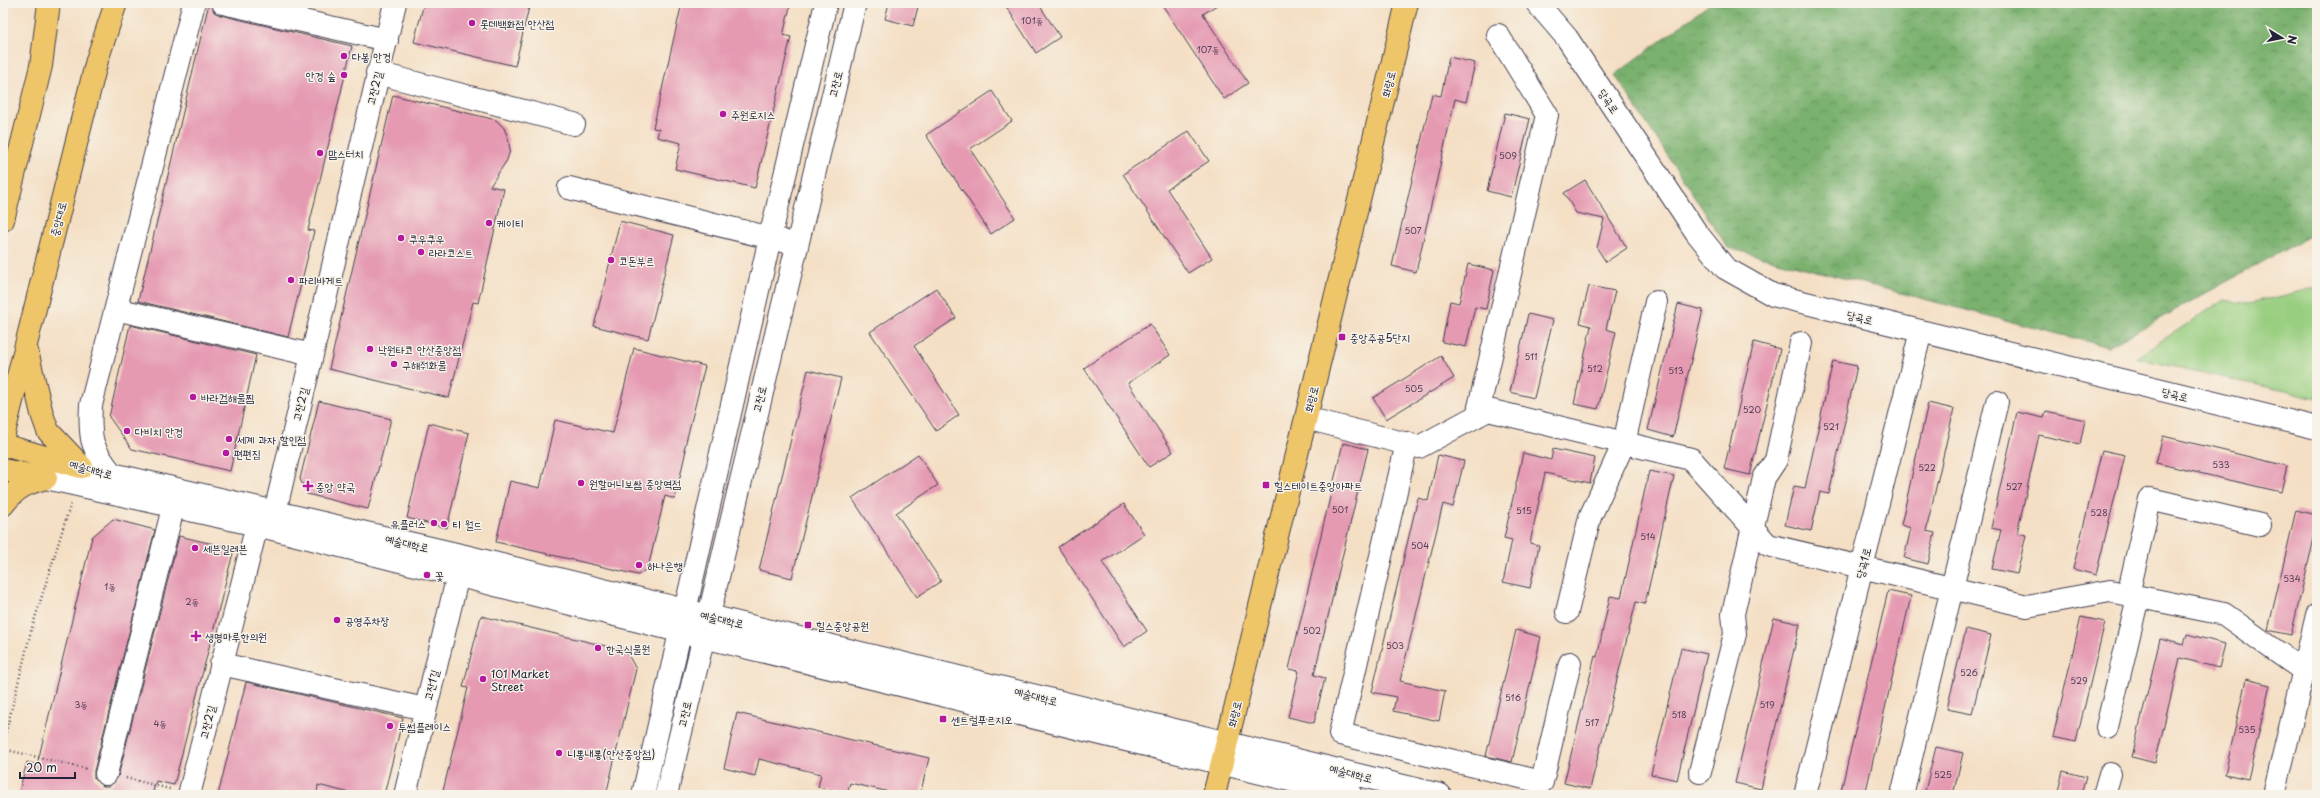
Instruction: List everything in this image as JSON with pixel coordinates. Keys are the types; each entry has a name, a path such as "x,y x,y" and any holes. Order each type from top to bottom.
{"main road":[{"path":"41,66 49,3"},
{"path":"3,220 58,3"},
{"path":"97,60 105,3"},
{"name":"중앙대로","path":"3,437 97,60 116,3"},
{"name":"화랑로","path":"1214,795 1407,3"},
{"path":"26,349 42,414 48,431 80,475"},
{"name":"예술대학로","path":"3,445 80,475"},
{"name":"예술대학로","path":"3,470 46,478"},
{"path":"3,505 10,496 26,483 46,478"}],"street":[{"path":"113,475 102,461 90,438 91,405 194,3"},
{"path":"223,3 387,40"},
{"name":"고잔2길","path":"275,512 377,73 387,40 395,3"},
{"name":"고잔로","path":"643,795 679,631 826,3"},
{"name":"고잔로","path":"666,795 707,615 855,3"},
{"name":"당곡로","path":"1537,3 1567,38 1696,232 1725,268 1774,295 2317,428"},
{"path":"1477,416 1547,115 1498,35"},
{"path":"377,73 574,124"},
{"path":"568,188 796,244"},
{"path":"1567,612 1590,517 1624,443 1656,302"},
{"path":"116,309 312,355"},
{"name":"당곡1로","path":"1805,795 1921,331"},
{"path":"1700,772 1736,634 1733,614 1752,528 1764,478 1776,460 1801,344"},
{"path":"1902,795 1997,402"},
{"path":"1306,418 1419,447 1488,410 1691,459 1768,545 2027,606 2110,591 2224,614 2304,671"},
{"path":"1407,444 1340,734 1542,782 1570,663"},
{"name":"예술대학로","path":"80,475 173,508 257,525 702,637 1351,795"},
{"name":"예술대학로","path":"46,478 80,475 113,475 707,615 1440,795"},
{"path":"2107,727 2133,596 2150,499 2260,525"},
{"path":"106,774 173,508"},
{"path":"257,525 275,512"},
{"name":"고잔2길","path":"189,795 257,525"},
{"name":"고잔1길","path":"405,795 458,575"},
{"path":"2274,795 2317,614"},
{"path":"221,664 426,708"},
{"path":"2104,795 2110,774"}],"path":[{"path":"3,744 31,631 80,475"}],"green space":[{"path":"1711,3 2317,3 2317,232 2108,347 1728,248 1615,75"},
{"path":"2317,287 2317,398 2135,358 2224,300 2249,304"}],"building":[{"path":"209,3 211,3 214,12 220,15 352,46 308,230 314,231 288,337 138,301"},
{"name":"롯데백화점 안산점","path":"424,3 530,3 515,66 414,42"},
{"path":"682,3 791,3 783,35 791,37 755,188 675,169 681,143 657,137 659,129 653,128"},
{"path":"889,3 919,3 913,26 885,19"},
{"path":"1004,3 1038,3 1060,37 1036,53"},
{"path":"1161,3 1220,3 1203,14 1248,83 1224,99"},
{"path":"1449,57 1475,63 1466,102 1455,99 1416,272 1392,266 1432,94 1441,96"},
{"path":"992,91 1012,121 970,149 1015,218 991,234 926,135"},
{"path":"393,95 496,120 504,128 508,138 510,150 507,160 490,186 504,189 478,303 473,302 449,398 329,369"},
{"path":"1505,113 1530,119 1511,197 1487,191"},
{"path":"1189,131 1209,161 1167,189 1212,258 1188,273 1123,174"},
{"path":"1585,180 1627,248 1606,262 1597,248 1604,219 1576,213 1564,193"},
{"path":"620,221 674,235 648,339 594,326"},
{"path":"1468,264 1494,270 1486,309 1475,307 1466,347 1442,342 1450,301 1459,303"},
{"path":"1589,286 1615,291 1606,329 1616,332 1598,409 1574,404 1591,326 1580,323"},
{"path":"936,288 956,318 914,346 959,415 936,431 870,332"},
{"path":"1678,304 1703,310 1673,437 1648,430"},
{"path":"1528,314 1553,320 1534,398 1510,392"},
{"path":"1150,324 1170,355 1128,383 1173,452 1149,467 1084,368"},
{"path":"130,325 256,355 230,471 132,449 109,417"},
{"path":"1754,342 1780,349 1750,475 1724,469"},
{"path":"634,348 705,366 684,450 686,450 675,499 665,496 648,568 638,575 496,542 510,481 540,488 555,420 613,433"},
{"path":"1441,356 1454,378 1386,419 1373,398"},
{"path":"1833,361 1857,366 1829,494 1820,492 1811,531 1785,525 1794,486 1805,488"},
{"path":"808,370 841,378 792,578 759,570"},
{"path":"319,401 391,419 368,509 307,494 300,479"},
{"path":"1928,403 1954,409 1926,531 1935,533 1928,564 1904,558 1911,528 1901,525"},
{"path":"2046,411 2085,420 2080,444 2039,435 2017,533 2026,535 2017,574 1992,569 2001,530 1991,528 2017,412 2044,418"},
{"path":"429,423 469,433 447,528 407,518"},
{"path":"2163,436 2287,466 2281,492 2156,463"},
{"path":"1343,443 1368,449 1314,675 1325,678 1314,723 1288,717 1299,671 1289,669"},
{"path":"1553,449 1595,458 1590,483 1545,473 1530,543 1539,546 1530,588 1503,582 1512,540 1504,538 1523,453 1551,460"},
{"path":"2102,450 2125,455 2096,575 2073,569"},
{"path":"918,454 938,485 896,513 941,581 917,597 852,498"},
{"path":"1438,455 1464,461 1453,507 1443,504 1400,681 1445,691 1439,721 1393,711 1396,697 1372,692 1418,498 1428,501"},
{"path":"1649,471 1674,476 1645,604 1636,602 1590,789 1564,783 1595,656 1597,657 1610,596 1621,598"},
{"path":"1124,504 1144,534 1102,562 1147,631 1124,647 1058,547"},
{"path":"2296,510 2317,515 2317,526 2291,635 2268,630"},
{"path":"113,519 155,530 94,771 94,778 103,786 110,786 118,777 179,536 234,549 174,785 156,781 152,795 18,795 27,762 37,765 92,537"},
{"path":"1888,591 1911,596 1865,795 1840,795"},
{"path":"481,616 626,651 636,669 606,795 442,795 468,688 463,687"},
{"path":"2081,617 2105,622 2076,742 2053,737"},
{"path":"1774,618 1800,624 1761,789 1735,783"},
{"path":"1966,629 1991,635 1972,714 1947,709"},
{"path":"1516,630 1541,637 1512,762 1486,756"},
{"path":"2187,634 2225,644 2219,668 2180,658 2155,763 2132,757 2160,639 2184,645"},
{"path":"1681,648 1707,654 1677,780 1651,774"},
{"path":"2246,679 2270,685 2248,779 2225,774"},
{"path":"246,682 403,718 384,795 358,795 318,785 317,795 218,795"},
{"path":"737,713 929,758 920,795 903,795 850,783 847,794 818,787 821,774 759,759 755,776 724,768"},
{"path":"1936,747 1963,753 1953,795 1924,795"},
{"path":"2063,771 2086,777 2081,795 2057,795"}],"place":[{"name":"롯데백화점 안산점","path":"472,23"},
{"name":"다봉 안경","path":"344,56"},
{"name":"안경 숲","path":"344,75"},
{"name":"주원로지스","path":"723,114"},
{"name":"맘스터치","path":"320,153"},
{"name":"케이티","path":"489,223"},
{"name":"쿠우쿠우","path":"401,238"},
{"name":"라라코스트","path":"421,252"},
{"name":"코돈부르","path":"611,260"},
{"name":"파리바게트","path":"291,280"},
{"name":"중앙주공5단지","path":"1342,337"},
{"name":"낙원타코 안산중앙점","path":"370,349"},
{"name":"구해줘화물","path":"394,364"},
{"name":"바라검해물찜","path":"193,397"},
{"name":"다비치 안경","path":"127,431"},
{"name":"세계 과자 할인점","path":"229,439"},
{"name":"편편집","path":"226,453"},
{"name":"원할머니보쌈 중앙역점","path":"581,483"},
{"name":"힐스테이트중앙아파트","path":"1266,485"},
{"name":"중앙 약국","path":"308,486"},
{"name":"유플러스","path":"434,523"},
{"name":"티 월드","path":"444,524"},
{"name":"세븐일레븐","path":"195,548"},
{"name":"하나은행","path":"639,565"},
{"name":"꽃","path":"427,575"},
{"name":"공영주차장","path":"337,620"},
{"name":"힐스중앙공원","path":"808,625"},
{"name":"생명마루한의원","path":"196,636"},
{"name":"한국식물원","path":"598,648"},
{"name":"101 Market Street","path":"483,679"},
{"name":"센트럴푸르지오","path":"943,719"},
{"name":"투썸플레이스","path":"390,726"},
{"name":"니뽕내뽕(안산중앙점)","path":"559,753"}]}
